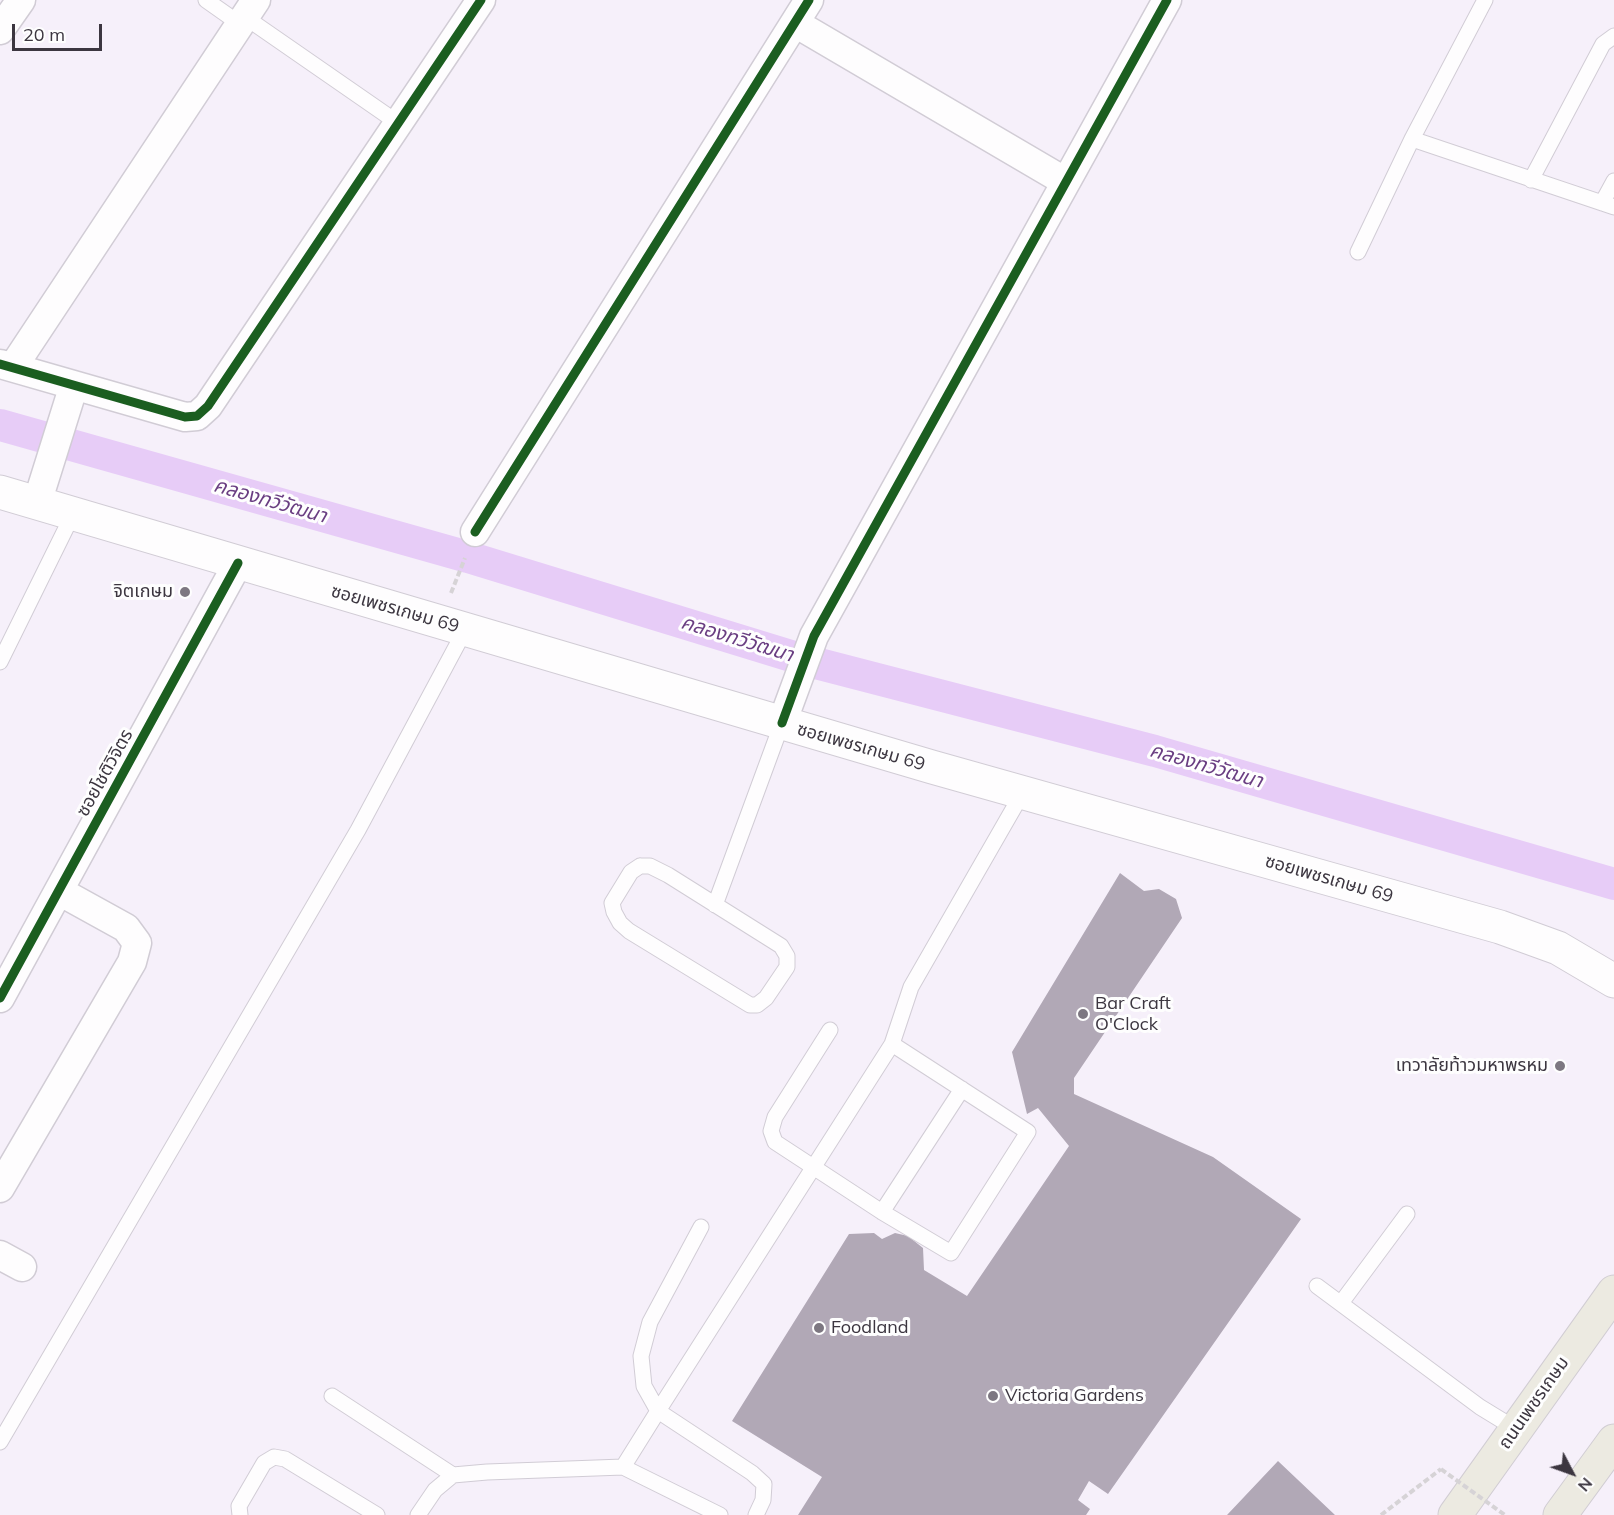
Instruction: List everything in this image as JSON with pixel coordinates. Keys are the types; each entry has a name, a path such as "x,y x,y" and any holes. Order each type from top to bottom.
{"main road":[{"name":"ซอยเพชรเกษม 69","path":"0,492 40,491 73,514 465,630 787,709 932,767 1500,927 1558,948 1614,981"},
{"name":"ถนนเพชรเกษม","path":"1455,1515 1614,1292"},
{"path":"1560,1515 1614,1441"}],"street":[{"path":"0,30 21,0"},
{"path":"247,13 6,365 185,417 197,416 207,406 481,0"},
{"path":"787,709 814,636 1167,0"},
{"path":"475,532 802,11 1066,182"},
{"path":"40,491 74,385"},
{"name":"ซอยโชติวิจิตร","path":"0,998 238,563"},
{"path":"0,1188 132,962 137,943 126,928 59,891"}],"lane":[{"path":"206,0 247,13 398,123"},
{"path":"1358,252 1412,139 1485,0"},
{"path":"1531,180 1603,44 1614,36"},
{"path":"1412,139 1608,205 1614,181"},
{"path":"0,662 73,514"},
{"path":"0,1442 358,830 465,630"},
{"path":"715,905 787,709"},
{"path":"623,1467 892,1044 911,987 1023,792"},
{"path":"640,866 650,866 715,905 781,946 787,956 787,967 766,998 757,1005 750,1005 629,931 617,917 612,903 631,872 640,866"},
{"path":"830,1030 775,1117 771,1131 775,1142 882,1212 951,1253 1028,1132 892,1044"},
{"path":"882,1212 962,1089"},
{"path":"1341,1303 1407,1214"},
{"path":"701,1227 650,1322 641,1356 644,1386 658,1411 752,1473 764,1484 763,1500 756,1515"},
{"path":"1317,1286 1480,1407 1516,1429"},
{"path":"332,1396 453,1475"},
{"path":"240,1515 239,1506 264,1463 274,1457 285,1460 377,1515"},
{"path":"418,1515 435,1490 453,1475 623,1467 720,1515"}],"path":[{"path":"451,594 475,532"},
{"path":"1381,1515 1441,1469 1505,1515"}],"building":[{"path":"1120,873 1144,891 1159,889 1176,899 1182,918 1074,1078 1074,1094 1213,1157 1301,1219 1108,1494 1089,1481 1078,1500 1090,1509 1086,1515 798,1515 822,1477 732,1421 849,1234 874,1233 882,1239 895,1233 908,1236 923,1248 924,1270 967,1296 1069,1146 1038,1108 1027,1114 1012,1052"},
{"path":"1278,1461 1335,1515 1227,1515"}],"waterway":[{"name":"คลองทวีวัฒนา","path":"0,425 468,557 804,660 1155,751 1614,884"}],"cycle path":[{"path":"0,364 185,417 197,416 208,406 481,0"},
{"path":"475,532 809,0"},
{"path":"782,723 814,636 1167,0"},
{"path":"0,998 238,563"}],"place":[{"name":"จิตเกษม","path":"185,592"},
{"name":"Bar Craft O'Clock","path":"1083,1014"},
{"name":"เทวาลัยท้าวมหาพรหม","path":"1560,1066"},
{"name":"Foodland","path":"819,1328"},
{"name":"Victoria Gardens","path":"993,1396"}]}
